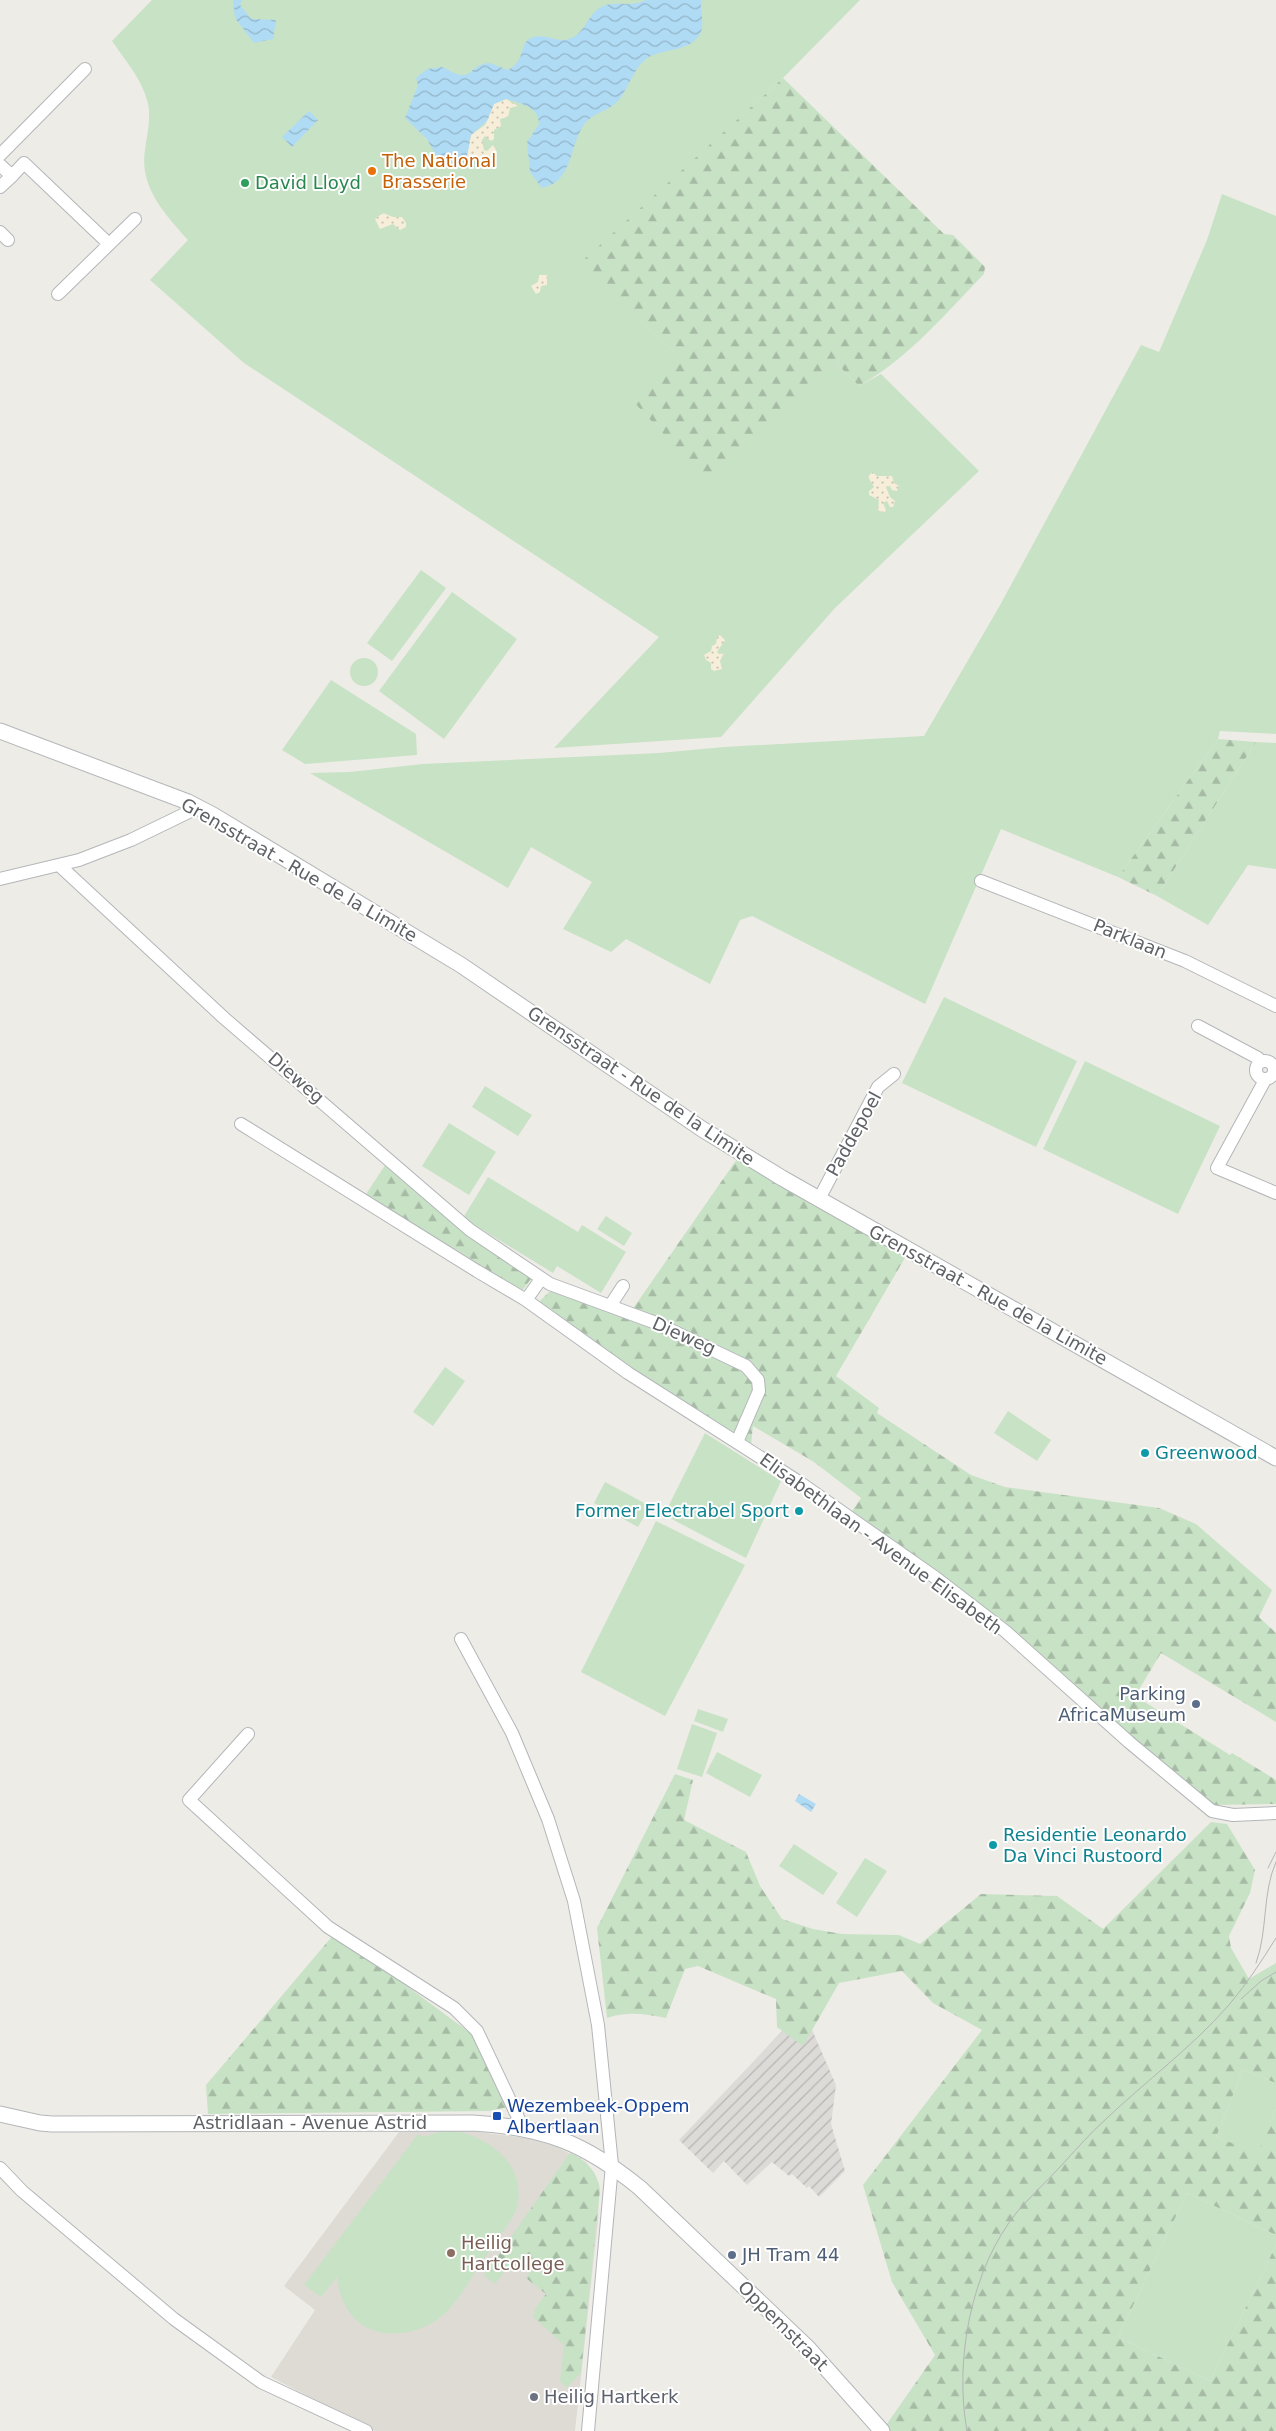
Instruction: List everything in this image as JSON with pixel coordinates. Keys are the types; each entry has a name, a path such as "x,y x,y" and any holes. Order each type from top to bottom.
{"street":[{"path":"0,155 86,69"},
{"path":"0,188 24,163 109,244"},
{"path":"0,165 12,176"},
{"path":"58,294 135,219"},
{"name":"Grensstraat - Rue de la Limite","path":"0,731 199,807 462,965 702,1129 819,1199 1276,1458"},
{"path":"0,879 60,866 131,840 199,807"},
{"name":"Dieweg","path":"60,866 224,1018 455,1218 541,1279 682,1334 731,1357 751,1371 759,1382 758,1397 736,1442"},
{"name":"Parklaan","path":"981,881 1185,961 1276,1006"},
{"path":"1198,1026 1258,1058 1261,1062 1257,1066 1256,1072 1259,1077 1265,1080 1217,1168 1276,1193"},
{"name":"Paddepoel","path":"819,1199 878,1087 894,1074"},
{"name":"Elisabethlaan - Avenue Elisabeth","path":"241,1124 526,1300 628,1372 799,1482 1005,1631 1186,1791 1212,1811 1233,1815 1276,1813"},
{"path":"526,1300 541,1279"},
{"path":"610,1306 623,1286"},
{"path":"461,1639 525,1759 548,1819 574,1902 584,1944 598,2024 612,2165 588,2431"},
{"path":"248,1734 189,1800 328,1926 454,2008 477,2032 523,2128"},
{"name":"Astridlaan - Avenue Astrid","path":"0,2114 40,2123 473,2123 523,2128 547,2134 582,2148 612,2165"},
{"name":"Oppemstraat","path":"612,2165 640,2188 808,2348 882,2431"},
{"path":"0,2168 22,2190 174,2319 261,2382 366,2431"}],"shaded area":[{"path":"803,2009 836,2085 831,2124 845,2171 819,2197 809,2186 807,2188 792,2174 789,2176 772,2162 747,2185 724,2161 713,2173 679,2140"},
{"name":"Heilig Hartcollege","path":"470,2131 527,2138 555,2146 586,2162 599,2184 598,2220 575,2431 375,2431 271,2377 315,2310 284,2286 399,2132"}],"green space":[{"path":"152,0 860,0 783,78 580,264 676,354 836,363 859,386 881,374 979,471 835,608 721,737 554,748 659,637 244,363 150,280 188,240 163,210 150,188 144,163 149,119 147,100 137,77 112,41"},
{"path":"783,78 944,234 953,235 985,267 984,274 926,334 877,375 859,386 836,363 706,480 632,400 676,354 579,264"},
{"path":"1222,194 1276,216 1276,734 1220,731 1218,739 1118,877 1001,829 925,1004 752,916 740,920 710,984 626,939 611,952 563,929 592,882 531,847 508,888 310,773 350,772 423,764 659,753 724,747 924,736 999,607 1141,345 1159,352 1207,240"},
{"path":"421,570 446,588 392,661 367,643"},
{"path":"452,592 517,639 444,739 379,691"},
{"path":"364,658 374,662 378,672 374,682 364,686 354,682 350,672 354,662"},
{"path":"331,680 416,734 417,755 305,764 282,750"},
{"path":"1218,739 1256,742 1157,896 1118,877"},
{"path":"1256,742 1276,743 1276,869 1248,865 1208,925 1157,896"},
{"path":"944,997 1077,1061 1036,1147 902,1083"},
{"path":"1085,1061 1220,1126 1178,1214 1043,1149"},
{"path":"485,1086 532,1115 518,1136 472,1107"},
{"path":"449,1123 496,1152 469,1195 422,1166"},
{"path":"737,1159 906,1256 836,1376 879,1408 877,1413 971,1475 1005,1487 1159,1508 1196,1524 1272,1590 1259,1617 1276,1633 1276,1722 1161,1653 1135,1696 1230,1755 1232,1753 1276,1780 1276,1804 1214,1805 923,1563 851,1513 861,1498 814,1462 753,1426 751,1445 630,1367 539,1302 557,1284 632,1310"},
{"path":"388,1161 472,1238 531,1279 521,1292 462,1253 364,1197"},
{"path":"488,1177 578,1232 582,1225 626,1252 601,1293 557,1266 553,1273 463,1218"},
{"path":"606,1216 632,1233 624,1246 597,1229"},
{"path":"445,1367 465,1381 433,1426 413,1412"},
{"path":"1008,1411 1051,1440 1037,1461 994,1433"},
{"path":"705,1433 781,1481 746,1558 664,1515"},
{"path":"605,1482 650,1506 638,1527 594,1503"},
{"path":"656,1521 745,1565 665,1716 581,1672"},
{"path":"698,1709 728,1719 723,1732 694,1721"},
{"path":"692,1724 717,1733 702,1777 677,1769"},
{"path":"717,1752 762,1775 750,1797 706,1773"},
{"path":"675,1774 693,1780 684,1820 746,1852 760,1886 782,1919 813,1929 842,1934 899,1935 920,1944 981,1894 1057,1896 1103,1929 1211,1822 1227,1824 1255,1870 1250,1893 1229,1936 1231,1948 1249,1979 1276,1963 1276,2083 1243,2070 1216,2137 1258,2153 1276,2108 1276,2235 1187,2193 1118,2337 1210,2381 1276,2245 1276,2431 882,2431 935,2355 892,2282 863,2185 982,2030 933,2003 902,1971 839,1983 803,2046 777,2027 776,1999 698,1966 685,1969 666,2018 643,2014 629,2014 607,2018 597,1928"},
{"path":"794,1844 838,1873 823,1895 779,1866"},
{"path":"865,1858 887,1871 857,1917 836,1903"},
{"path":"335,1933 473,2035 508,2107 489,2111 208,2114 206,2085"},
{"path":"1243,2070 1276,2083 1276,2108 1258,2154 1216,2137"},
{"path":"456,2131 484,2141 506,2160 514,2172 518,2185 518,2199 514,2215 455,2303 434,2322 414,2331 402,2333 380,2332 363,2325 346,2308 340,2293 337,2277 321,2297 304,2285 418,2134 425,2137 438,2132"},
{"path":"570,2153 590,2167 599,2183 600,2189 581,2373 566,2388 560,2381 564,2345 533,2317 536,2307 546,2294 526,2278 530,2271 514,2259 495,2284 484,2275"},
{"path":"1187,2193 1276,2235 1276,2245 1210,2381 1118,2337"}],"sand":[{"path":"506,99 518,106 510,108 508,117 500,119 501,126 494,130 494,139 491,141 485,136 482,140 484,150 487,151 493,145 497,152 486,163 476,157 466,161 471,135 485,125 494,104"},
{"path":"383,213 393,217 402,217 406,227 400,230 393,224 380,229 375,219"},
{"path":"539,275 547,275 547,285 541,286 540,292 536,294 531,286 538,282"},
{"path":"872,472 877,476 892,476 894,483 899,486 897,491 892,490 890,486 886,487 890,497 895,501 893,507 890,507 887,501 883,503 886,510 884,513 878,510 879,500 869,495 869,491 874,487 868,477"},
{"path":"720,635 725,640 717,652 719,654 724,653 720,661 722,669 714,671 711,669 711,663 706,660 704,655 711,651 712,646 716,644 717,637"}],"water":[{"path":"233,0 242,0 240,5 251,19 276,20 273,39 254,43 235,18"},
{"path":"645,0 701,0 702,26 700,34 690,44 655,54 639,66 618,101 586,122 580,131 566,170 553,184 542,188 530,172 527,142 539,124 536,113 523,104 506,99 494,104 487,121 471,135 466,161 451,167 439,161 427,139 405,118 418,85 416,78 427,69 443,67 453,73 466,75 482,64 490,63 508,70 518,62 525,44 531,38 540,36 559,40 569,39 582,29 592,15 601,7"},
{"path":"309,111 318,120 292,147 282,137"},
{"path":"799,1794 816,1804 811,1812 795,1801"}],"tram line":[{"path":"1268,1868 1276,1852"},
{"path":"1256,1963 1260,1951 1269,1886 1276,1862"},
{"path":"967,2431 963,2375 970,2316 988,2260 1001,2235 1017,2212 1094,2131 1199,2036 1228,2006 1276,1938"},
{"path":"1241,1999 1261,1981 1276,1972"}],"place":[{"name":"The National Brasserie","path":"372,171"},
{"name":"David Lloyd","path":"245,183"},
{"name":"Greenwood","path":"1145,1453"},
{"name":"Former Electrabel Sport","path":"799,1511"},
{"name":"Parking AfricaMuseum","path":"1196,1704"},
{"name":"Residentie Leonardo Da Vinci Rustoord","path":"993,1845"},
{"name":"Wezembeek-Oppem Albertlaan","path":"497,2116"},
{"name":"Heilig Hartcollege","path":"451,2253"},
{"name":"JH Tram 44","path":"732,2255"},
{"name":"Heilig Hartkerk","path":"534,2397"}]}
